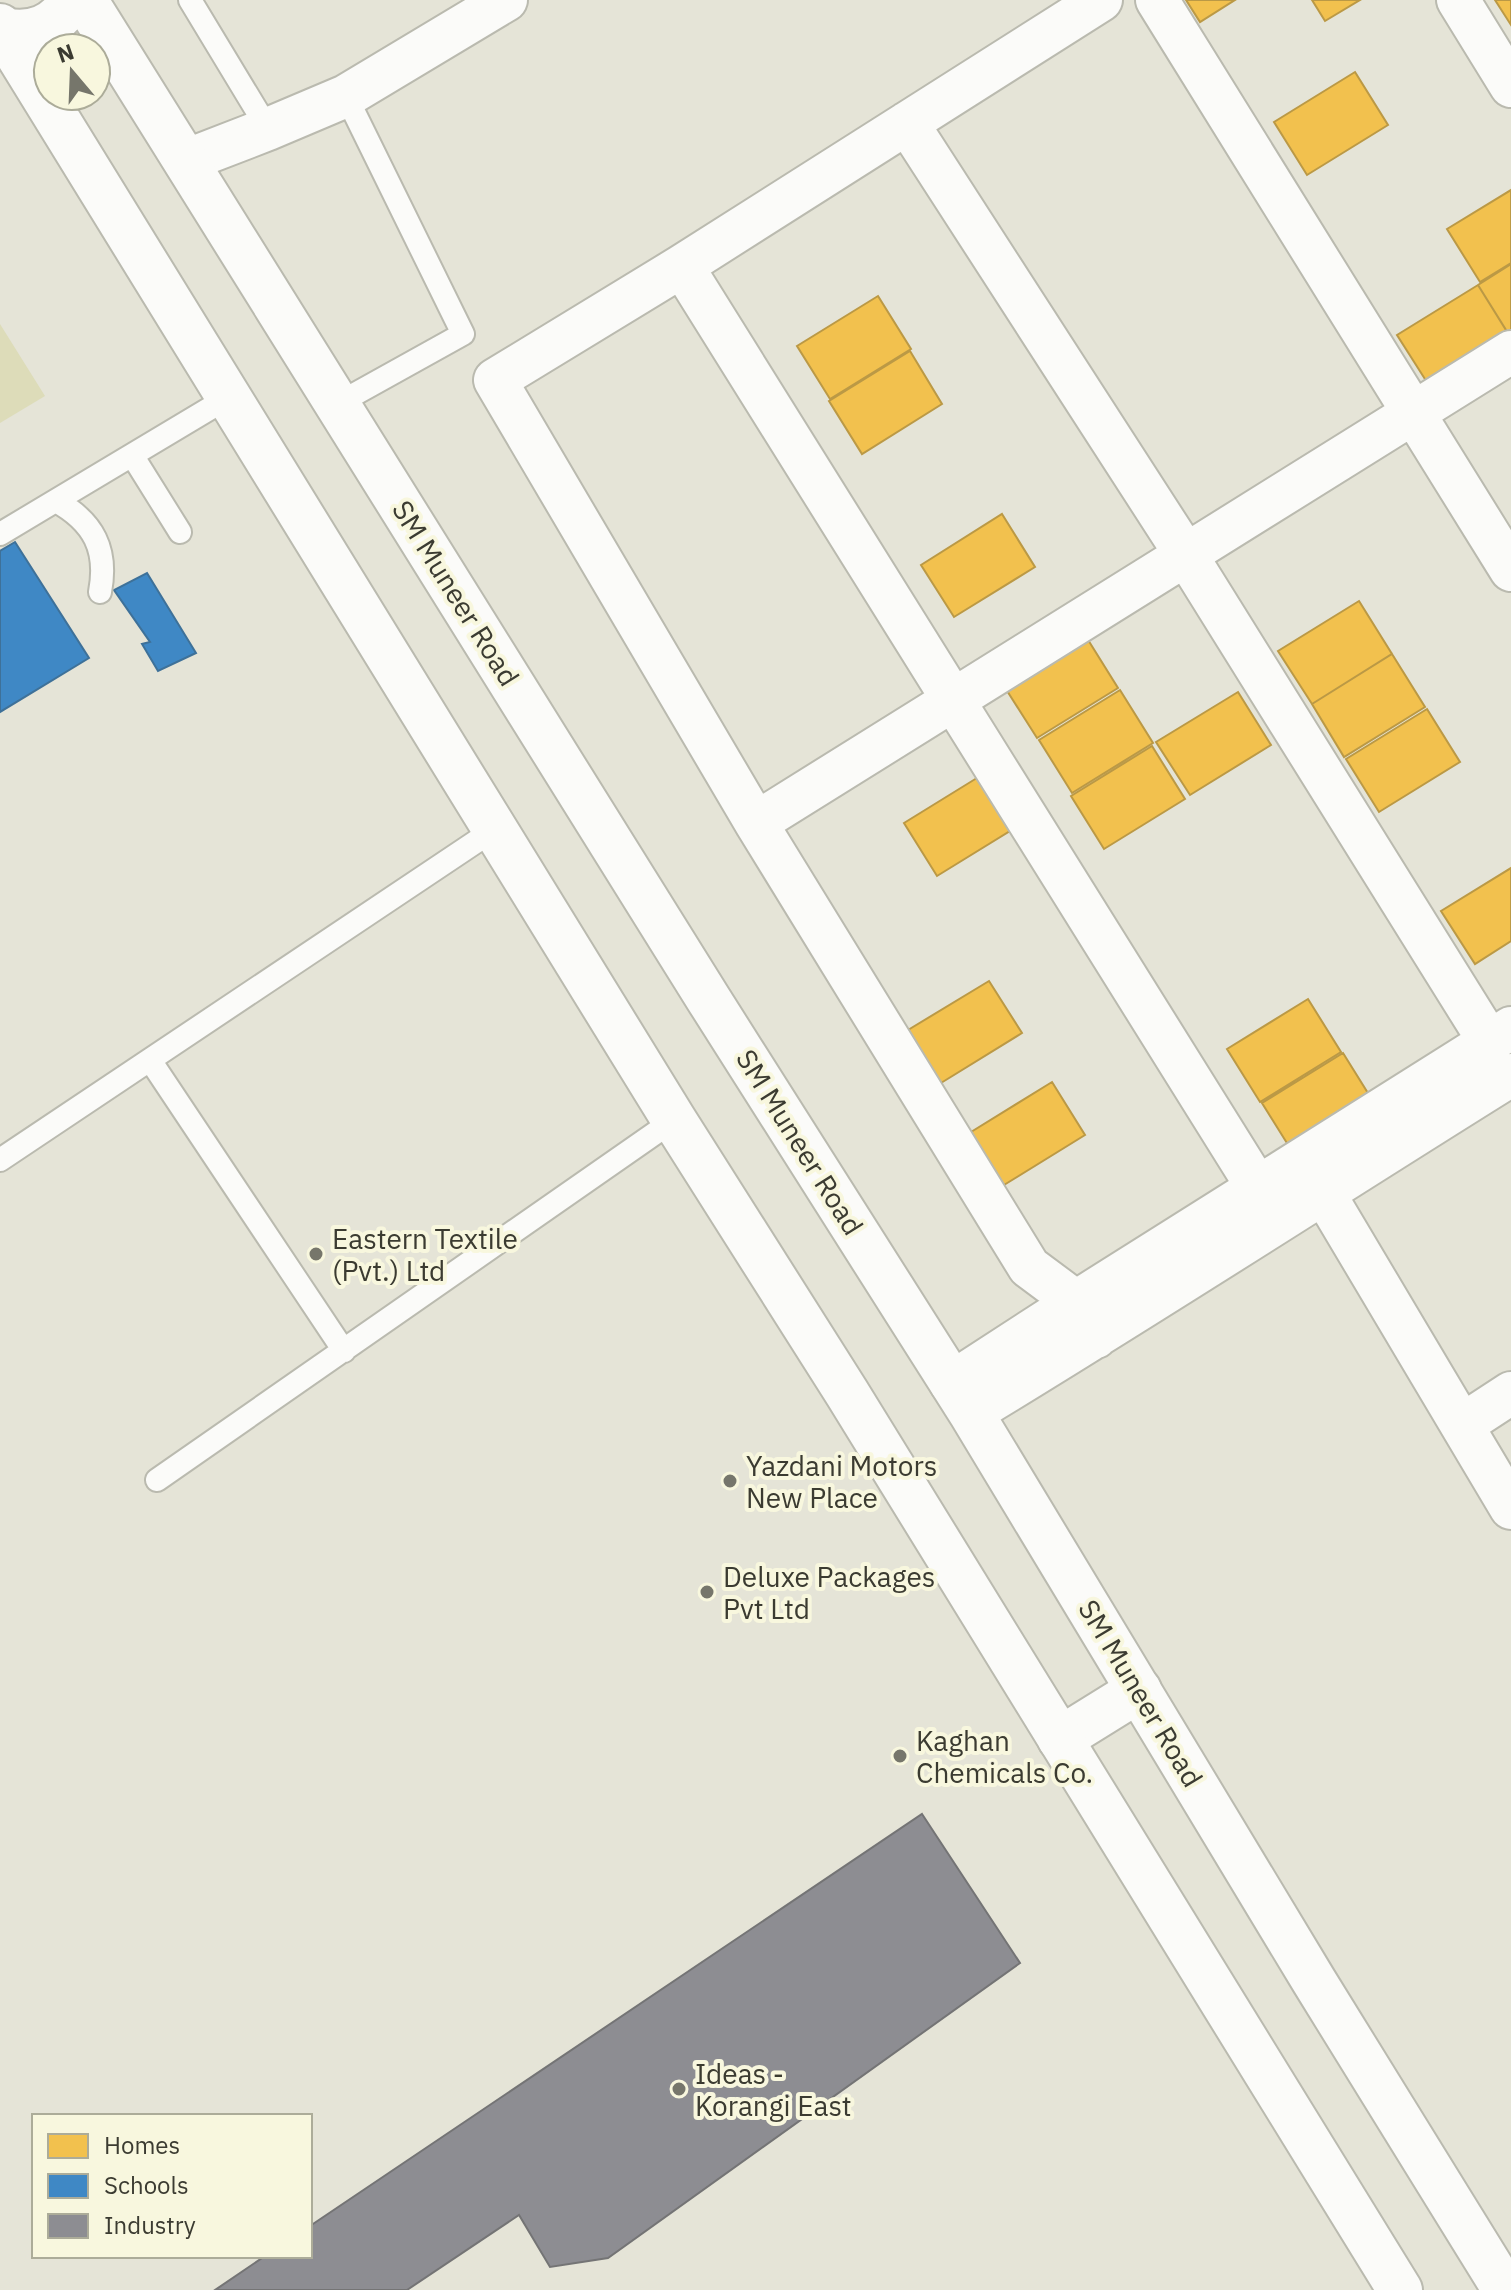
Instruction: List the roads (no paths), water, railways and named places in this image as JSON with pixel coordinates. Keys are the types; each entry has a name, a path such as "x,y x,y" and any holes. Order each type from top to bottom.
{"main road":[{"path":"1,28 19,33 35,31 63,15 72,0"},
{"name":"SM Muneer Road","path":"85,0 98,32"},
{"path":"1,28 32,71"},
{"name":"SM Muneer Road","path":"112,67 185,161 961,1398 1505,2290"},
{"path":"61,112 229,397 1400,2290"},
{"path":"1060,1739 1139,1690"}],"street":[{"path":"185,161 346,96 506,0"},
{"path":"1096,1337 1076,1302 1029,1267 756,823 495,380 682,266 1101,0"},
{"path":"1157,0 1511,570"},
{"path":"1458,0 1511,86"},
{"path":"907,123 1504,1048"},
{"path":"682,266 1258,1188"},
{"path":"756,823 1511,352"},
{"path":"961,1398 1076,1302 1258,1188 1504,1048"},
{"path":"961,1398 1096,1337 1323,1192 1504,1048"},
{"path":"1323,1192 1511,1508"},
{"path":"1462,1425 1511,1393"}],"lane":[{"path":"190,0 268,129"},
{"path":"337,404 463,334 346,96"},
{"path":"0,534 229,397"},
{"path":"132,455 180,532"},
{"path":"56,501 79,516 96,539 102,556 100,592"},
{"path":"0,1160 495,829"},
{"path":"150,1060 344,1351"},
{"path":"157,1480 674,1120"}],"place":[{"name":"Eastern Textile (Pvt.) Ltd","path":"316,1254"},
{"name":"Yazdani Motors New Place","path":"730,1481"},
{"name":"Deluxe Packages Pvt Ltd","path":"707,1592"},
{"name":"Kaghan Chemicals Co.","path":"900,1756"},
{"name":"Ideas - Korangi East","path":"679,2089"}]}
